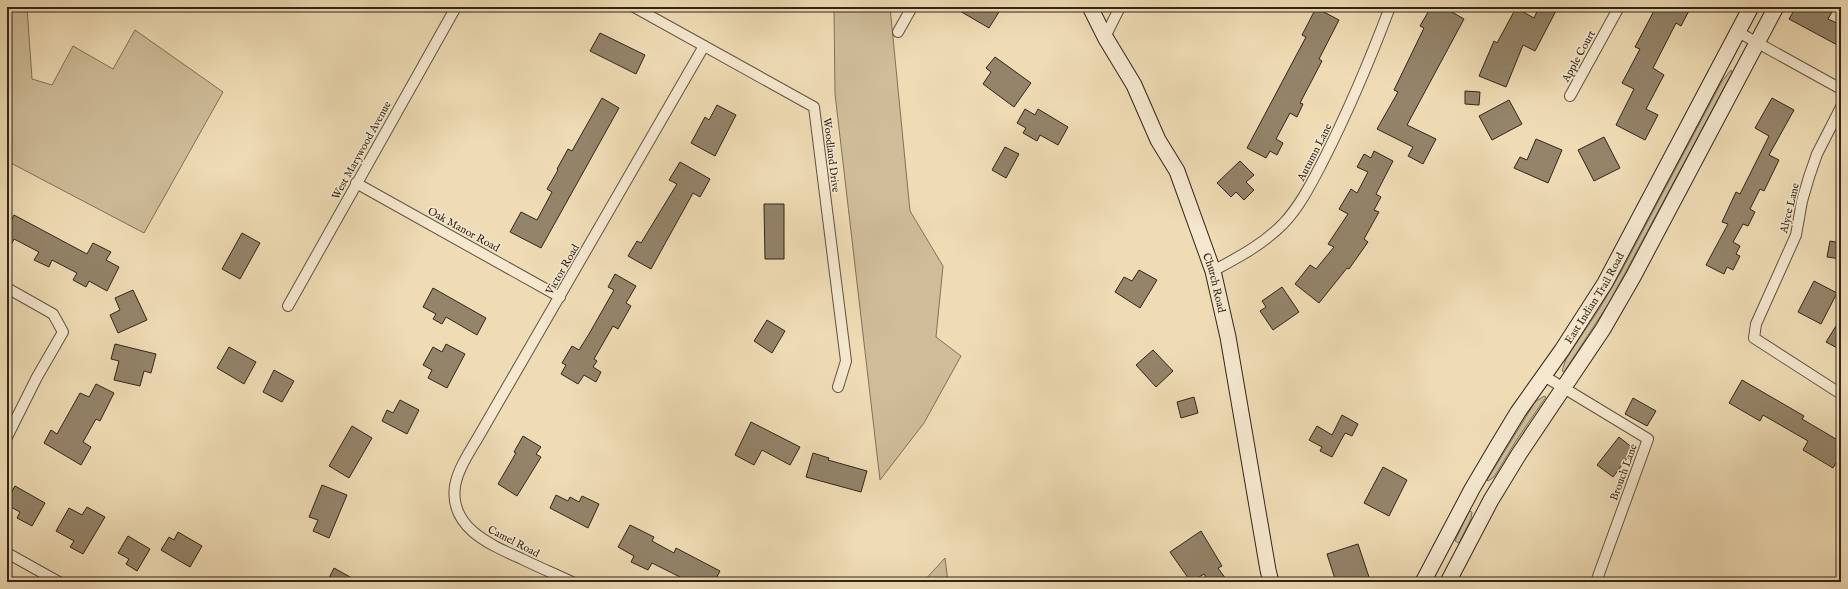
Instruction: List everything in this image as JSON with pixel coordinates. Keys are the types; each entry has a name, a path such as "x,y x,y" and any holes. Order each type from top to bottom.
{"main road":[{"name":"Church Road","path":"1090,7 1105,37 1134,85 1158,140 1177,171 1213,272 1228,337 1266,558 1272,582"},
{"name":"East Indian Trail Road","path":"1423,582 1472,489 1518,412 1544,376 1605,283 1751,7"},
{"name":"East Indian Trail Road","path":"1448,582 1502,483 1602,329 1633,277 1776,7"}],"street":[{"name":"West Marywood Avenue","path":"288,306 456,7"},
{"name":"Woodland Drive","path":"634,7 814,107 846,360 838,387"},
{"path":"898,32 912,7"},
{"path":"1105,37 1120,7"},
{"name":"Autumn Lane","path":"1213,272 1259,246 1284,223 1302,201 1330,148 1365,71 1390,7"},
{"name":"Apple Court","path":"1570,96 1619,7"},
{"path":"1738,32 1841,89"},
{"name":"Victor Road","path":"457,508 455,503 455,486 462,467 704,46"},
{"name":"Alyce Lane","path":"1841,106 1817,154 1802,201 1796,235 1756,324 1754,338 1841,394"},
{"name":"Oak Manor Road","path":"356,183 560,296"},
{"path":"7,288 53,314 62,332 37,377 7,437"},
{"name":"Brouch Lane","path":"1544,376 1648,439 1596,582"},
{"name":"Camel Road","path":"457,508 460,516 470,529 486,542 572,582"},
{"path":"7,553 59,582"}],"shaded area":[{"path":"7,7 27,7 32,79 52,85 73,46 113,69 135,30 223,92 144,233 7,161"},
{"path":"834,7 890,7 910,211 943,266 936,337 961,356 924,423 880,480 835,94"},
{"path":"1731,70 1732,73 1609,303 1564,372 1562,371 1566,359 1601,306 1622,270 1722,81"},
{"path":"1544,396 1546,397 1494,477 1488,481 1487,480 1535,402"},
{"path":"1469,511 1472,512 1471,519 1459,543 1455,541"},
{"path":"945,558 948,582 923,582"}],"building":[{"path":"953,7 1002,7 989,28"},
{"path":"1431,7 1437,7 1444,11 1445,8 1464,19 1407,125 1436,139 1423,164 1408,156 1413,147 1377,129 1398,92 1394,90 1424,28 1420,26"},
{"path":"1539,7 1558,7 1535,51 1523,45 1506,87 1479,76 1494,41 1497,43 1516,8 1534,18"},
{"path":"1656,7 1691,7 1681,26 1676,23 1653,68 1664,75 1646,109 1658,115 1645,140 1616,125 1634,89 1622,83 1640,49 1635,47"},
{"path":"1796,7 1823,7 1832,12 1828,19 1841,25 1841,47 1789,19"},
{"path":"1316,8 1339,20 1319,59 1322,61 1300,103 1303,104 1297,117 1290,113 1276,139 1283,143 1277,155 1270,151 1266,158 1247,148 1306,37 1302,35"},
{"path":"600,33 645,55 636,74 590,51"},
{"path":"995,57 1031,83 1014,107 983,84 991,72 986,68"},
{"path":"1465,91 1480,92 1479,105 1465,104"},
{"path":"602,98 619,108 541,248 510,232 521,212 537,220 552,192 547,189 558,170 557,169 568,149 572,151"},
{"path":"1772,98 1794,110 1769,155 1779,160 1764,191 1760,189 1750,209 1755,212 1748,226 1743,224 1733,242 1740,246 1736,254 1740,256 1733,270 1727,267 1724,274 1706,265 1728,224 1722,222 1736,192 1740,194 1769,136 1755,128"},
{"path":"1509,100 1522,124 1492,140 1479,116"},
{"path":"717,105 736,115 715,156 691,143 705,117 709,120"},
{"path":"1025,109 1035,115 1038,109 1068,127 1058,145 1040,135 1037,141 1023,133 1026,128 1017,123"},
{"path":"1604,137 1620,168 1594,181 1578,150"},
{"path":"1536,139 1562,150 1548,183 1514,168 1520,157 1527,160"},
{"path":"1005,147 1019,154 1006,178 992,170"},
{"path":"1374,151 1393,161 1376,194 1381,197 1374,210 1379,212 1364,239 1368,242 1349,269 1347,268 1319,303 1295,284 1310,265 1316,269 1334,247 1328,244 1348,214 1339,209 1351,189 1357,193 1368,172 1357,167 1364,154 1371,158"},
{"path":"1240,161 1254,175 1246,182 1254,190 1244,200 1236,192 1231,197 1217,183"},
{"path":"680,162 710,179 700,197 693,193 651,269 628,256 637,241 641,243 677,184 669,180"},
{"path":"764,204 784,204 784,259 765,259"},
{"path":"14,215 87,254 93,243 111,252 106,260 119,267 107,291 89,281 86,287 73,280 77,273 52,260 49,267 34,260 39,252 14,239 7,253 7,229"},
{"path":"242,233 260,243 240,279 222,269"},
{"path":"1830,241 1841,243 1841,259 1827,257"},
{"path":"1139,270 1157,280 1140,308 1115,292 1124,277 1132,281"},
{"path":"615,274 636,286 626,303 631,306 618,329 613,326 594,359 597,361 593,367 601,372 596,382 584,375 578,384 561,374 566,365 562,363 572,346 579,350 589,334 614,290 608,287"},
{"path":"1814,281 1837,293 1821,324 1798,312"},
{"path":"1282,287 1299,312 1273,330 1260,311 1266,307 1262,301"},
{"path":"433,288 486,318 477,335 446,317 442,324 433,319 436,314 423,307"},
{"path":"133,290 147,320 118,333 110,315 120,310 115,298"},
{"path":"1841,318 1841,350 1826,342"},
{"path":"767,320 785,331 772,353 754,341"},
{"path":"115,344 156,354 151,373 144,371 140,386 114,380 119,361 111,359"},
{"path":"446,344 465,354 447,388 428,378 432,370 423,365 433,347 442,352"},
{"path":"229,347 256,362 244,384 217,368"},
{"path":"1153,350 1173,371 1156,387 1136,365"},
{"path":"274,370 294,381 282,402 263,392"},
{"path":"1742,380 1804,416 1802,419 1841,442 1841,454 1833,468 1803,450 1808,441 1763,415 1760,421 1729,403"},
{"path":"96,384 114,393 100,421 96,419 83,442 91,447 81,465 44,443 51,430 57,434 80,393 89,397"},
{"path":"1194,397 1198,413 1181,418 1177,402"},
{"path":"1633,398 1656,411 1647,426 1625,414"},
{"path":"400,400 419,410 407,434 382,421 387,410 393,413"},
{"path":"1342,415 1358,424 1352,436 1345,433 1332,457 1320,451 1322,447 1309,440 1317,426 1332,435"},
{"path":"751,422 800,447 790,465 762,450 754,465 735,455"},
{"path":"352,426 372,438 349,478 329,466"},
{"path":"523,436 541,447 536,454 541,457 517,496 498,484 516,453 514,452"},
{"path":"1619,437 1634,449 1613,477 1597,465"},
{"path":"813,453 829,458 828,460 867,471 861,492 806,477"},
{"path":"1383,467 1407,480 1389,516 1364,503"},
{"path":"322,485 347,495 329,538 313,531 318,520 309,517"},
{"path":"15,486 45,503 32,526 17,518 20,512 7,505 7,500"},
{"path":"556,495 568,501 570,497 579,502 582,496 599,504 588,528 550,508"},
{"path":"87,507 105,517 83,554 70,547 74,541 56,531 69,508 82,515"},
{"path":"630,525 654,537 652,541 674,553 676,548 720,571 714,582 690,582 652,563 648,570 631,562 634,556 618,547"},
{"path":"1201,531 1222,566 1218,568 1228,582 1209,582 1204,574 1191,582 1170,552"},
{"path":"178,532 202,546 190,567 161,550 169,537 174,540"},
{"path":"128,536 150,549 137,571 126,564 129,559 118,553"},
{"path":"1358,544 1370,580 1363,582 1336,582 1327,554"},
{"path":"334,568 359,582 327,582"}]}
